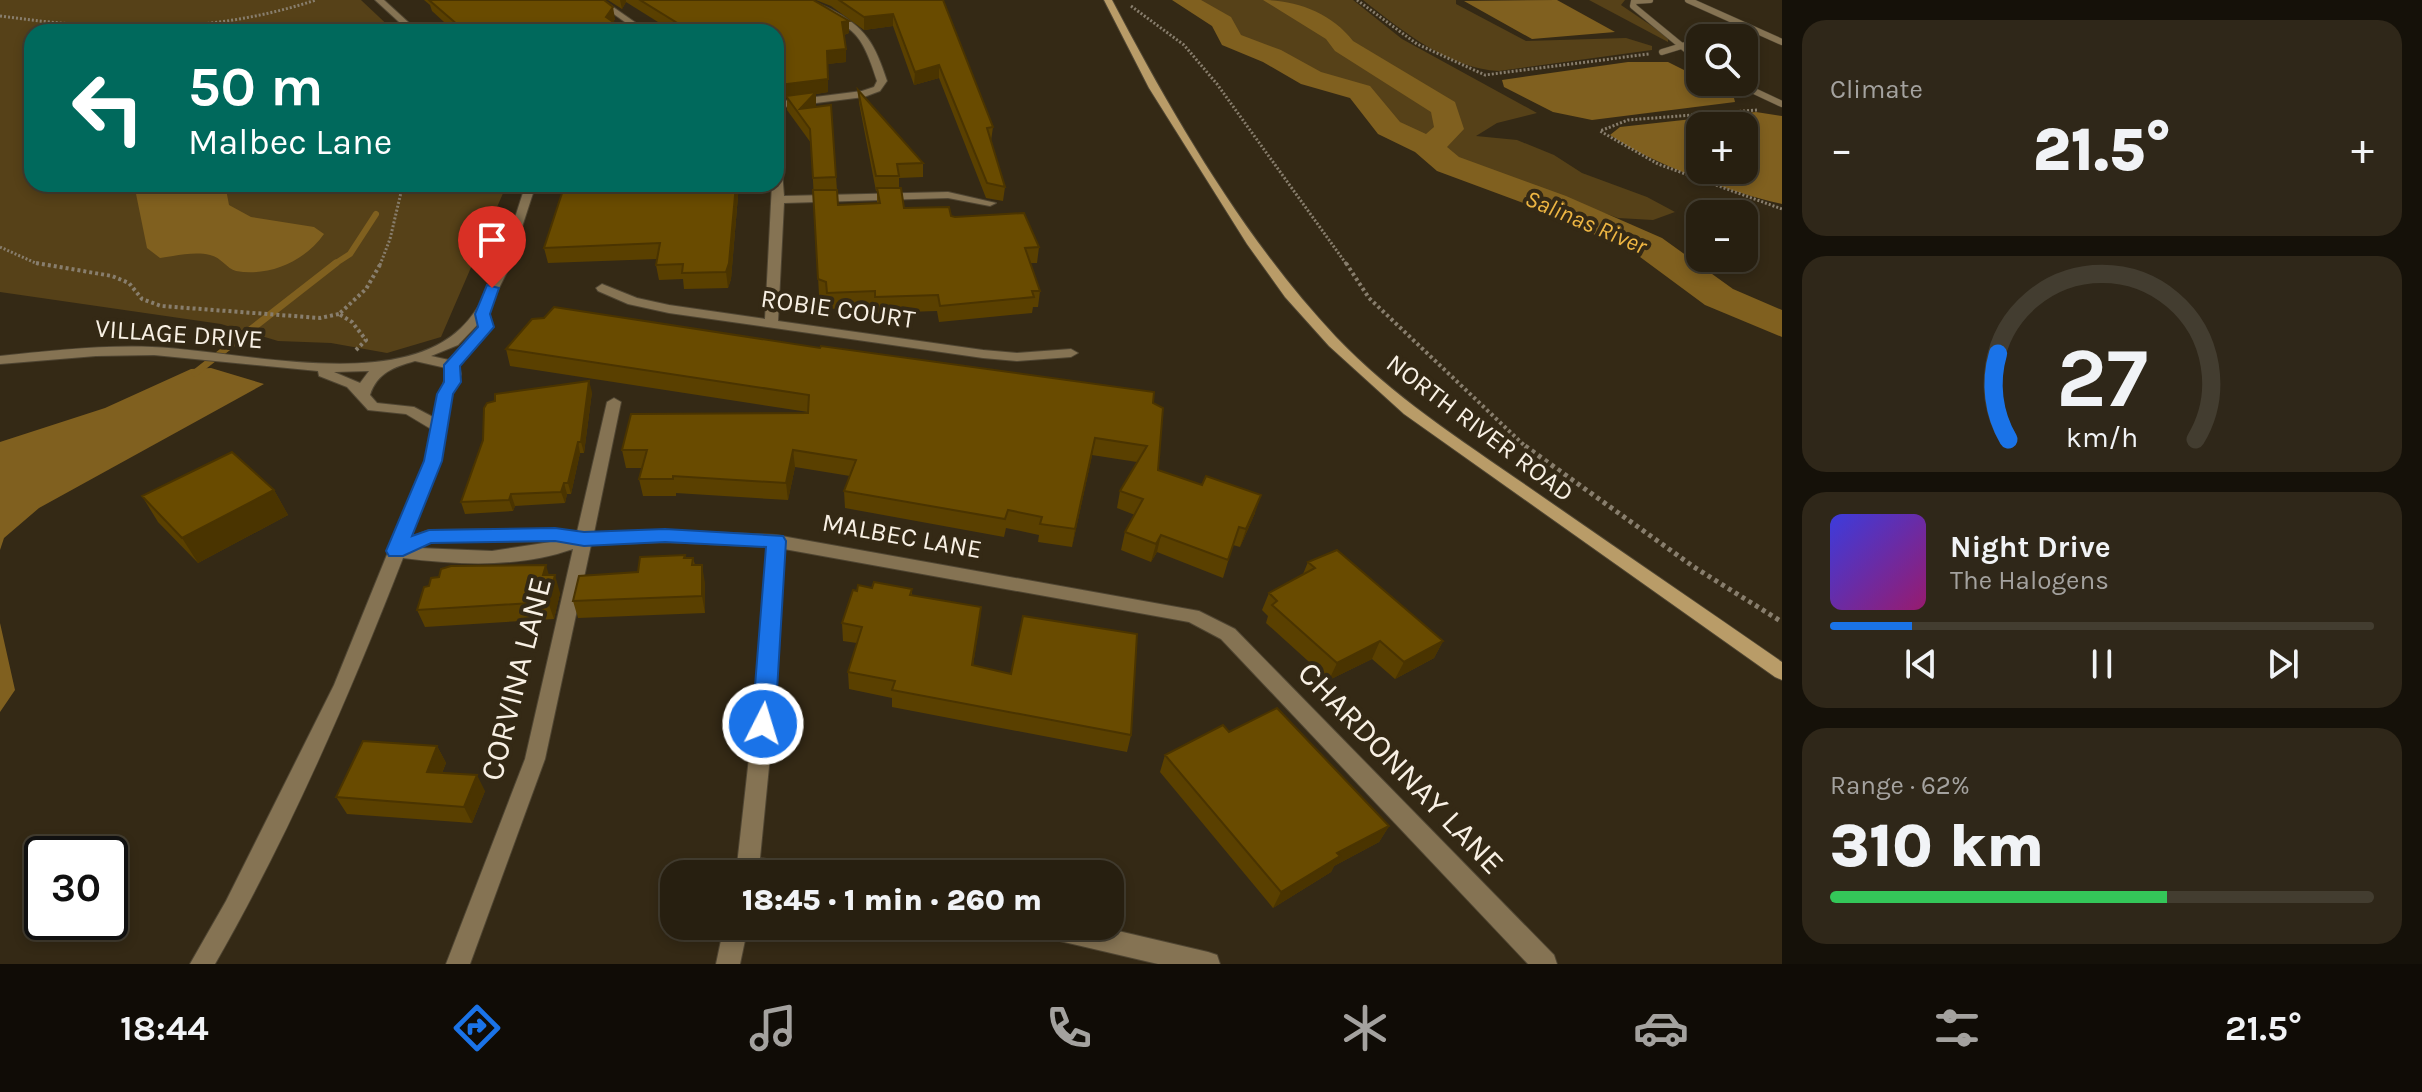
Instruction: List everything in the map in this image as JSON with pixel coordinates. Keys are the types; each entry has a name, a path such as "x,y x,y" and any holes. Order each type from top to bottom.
{"main road":[{"name":"NORTH RIVER ROAD","path":"1108,0 1154,88 1253,244 1290,294 1334,343 1433,429 1782,672"}],"street":[{"path":"381,2 399,0"},
{"path":"598,0 633,24"},
{"path":"784,104 864,94 877,89 882,81 868,38 853,24 804,0"},
{"path":"381,2 406,24"},
{"path":"419,358 451,344 482,314 528,192"},
{"path":"771,324 778,192"},
{"path":"779,200 948,195 990,203"},
{"name":"ROBIE COURT","path":"602,288 633,301 669,309 771,324 1017,357 1071,353"},
{"path":"202,964 234,909 344,685 433,461 445,394 453,382 452,365 486,327 482,314"},
{"name":"VILLAGE DRIVE","path":"0,360 86,351 155,351 307,367 387,366 419,358"},
{"path":"419,358 452,365"},
{"path":"363,395 370,375 387,366"},
{"name":"VILLAGE DRIVE","path":"307,367 352,384 373,407 409,410"},
{"path":"409,410 445,394"},
{"name":"CORVINA LANE","path":"458,964 535,759 614,402"},
{"path":"409,410 439,427"},
{"name":"MALBEC LANE","path":"396,551 439,558 552,552 584,539 665,536 776,541 1193,616 1207,622"},
{"path":"748,860 766,695 776,541"},
{"name":"CHARDONNAY LANE","path":"1207,622 1228,634 1545,964"},
{"path":"728,964 733,940"},
{"path":"1106,940 1208,964"}],"lane":[{"path":"1650,0 1634,1 1633,6 1685,45"},
{"path":"1688,0 1782,42"},
{"path":"1662,52 1685,45"},
{"path":"1758,95 1779,107"}],"path":[{"path":"202,24 273,14 316,0"},
{"path":"1123,0 1184,45 1217,84 1264,154 1318,220 1369,298 1537,458 1694,567 1782,622"},
{"path":"1357,0 1403,35 1463,69 1485,75 1662,52"},
{"path":"0,16 57,24"},
{"path":"1779,107 1628,120 1600,131 1609,141 1645,158 1782,209"},
{"path":"0,247 41,265 112,276 129,283 142,299 161,306 320,318 339,314 370,287 397,217 402,192"},
{"path":"339,314 352,322 366,340 349,357"}],"shaded area":[{"path":"0,0 361,0 386,24 24,24 24,192 504,192 441,337 387,353 331,343 278,341 221,324 0,292"},
{"path":"1191,0 1353,0 1402,39 1537,113 1497,123 1476,136 1517,140 1554,155 1582,173 1647,197 1675,212 1653,220 1618,218 1479,168 1396,127 1363,89 1318,76 1237,38 1221,18"},
{"path":"1363,0 1456,0 1456,4 1526,41 1626,38 1652,46 1652,50 1499,71 1480,69 1426,46"},
{"path":"1557,0 1615,32 1532,39 1464,1"},
{"path":"1589,0 1625,0 1621,5 1668,37 1668,42"},
{"path":"1628,62 1668,62 1686,71 1686,96 1734,96 1735,102 1592,120 1553,112 1504,87 1502,80"},
{"path":"1758,112 1782,116 1782,204 1714,184 1758,184"},
{"path":"1686,120 1686,173 1627,146 1610,135 1620,127"},
{"path":"136,192 227,192 229,205 251,217 314,227 324,234 297,259 261,272 236,271 214,256 204,254 160,258 147,248"},
{"path":"211,368 264,384 39,508 4,538 0,550 0,442 105,408 191,369"},
{"path":"0,623 15,690 0,712"}],"building":[{"path":"429,0 604,0 613,7 606,17 616,24 457,24"},
{"path":"640,0 813,0 849,21 842,22 846,49 827,51 828,79 784,84 784,24 679,24"},
{"path":"839,0 943,0 993,127 987,128 1005,187 987,183 939,65 915,72 893,14 864,17"},
{"path":"858,90 923,163 897,164 899,176 876,176"},
{"path":"816,92 800,109 831,105 836,177 813,178 810,129 786,96"},
{"path":"877,188 901,188 904,208 949,207 951,216 955,217 1024,213 1039,247 1025,248 1040,291 1032,291 1034,297 940,306 938,295 875,297 875,291 827,293 826,282 818,279 813,190 837,190 838,205 880,203"},
{"path":"562,192 735,192 726,272 682,273 683,264 656,265 660,243 544,248"},
{"path":"554,307 820,348 1154,392 1153,403 1163,408 1158,470 1202,485 1206,476 1261,495 1246,529 1239,527 1228,560 1161,535 1156,544 1125,532 1143,499 1120,491 1147,446 1095,438 1075,529 1040,524 1042,517 1008,510 1005,519 844,491 856,460 793,450 786,483 673,476 673,479 639,479 647,450 622,450 631,414 808,413 809,395 506,349 532,319 544,318"},
{"path":"589,381 581,442 578,442 568,483 564,483 561,492 511,494 509,500 461,502 483,440 484,408 487,403 495,401 495,394"},
{"path":"232,452 274,490 182,538 142,496"},
{"path":"1337,550 1443,641 1404,662 1380,641 1337,663 1272,605 1277,601 1269,593 1315,568 1308,562"},
{"path":"685,555 684,558 693,558 692,565 702,565 702,596 573,601 579,576 638,572 640,557"},
{"path":"546,565 543,575 555,575 548,602 417,610 424,587 429,586 431,578 439,577 441,569 451,566"},
{"path":"874,582 912,589 910,595 981,607 972,665 1011,674 1023,616 1137,634 1131,735 892,690 895,681 848,672 862,627 842,623 853,590 857,591 858,585 872,588"},
{"path":"1277,708 1389,826 1337,853 1340,856 1281,892 1165,755 1223,725 1229,732"},
{"path":"363,741 437,746 427,772 477,775 464,807 336,797"}],"waterway":[{"name":"Salinas River","path":"1184,0 1222,22 1231,40 1272,56 1311,78 1360,92 1389,128 1429,147"},
{"name":"Salinas River","path":"1275,0 1335,34 1344,46 1445,108 1449,129 1429,147"},
{"name":"Salinas River","path":"1429,147 1448,164 1554,203 1649,246 1719,297 1782,325"},
{"path":"336,263 350,254 376,214"},
{"path":"195,373 336,263"}],"route":[{"path":"492,288 482,314 486,327 472,347 452,365 453,382 445,394 433,461 396,551 429,536 555,535 584,539 665,536 776,541 763,724"}]}
